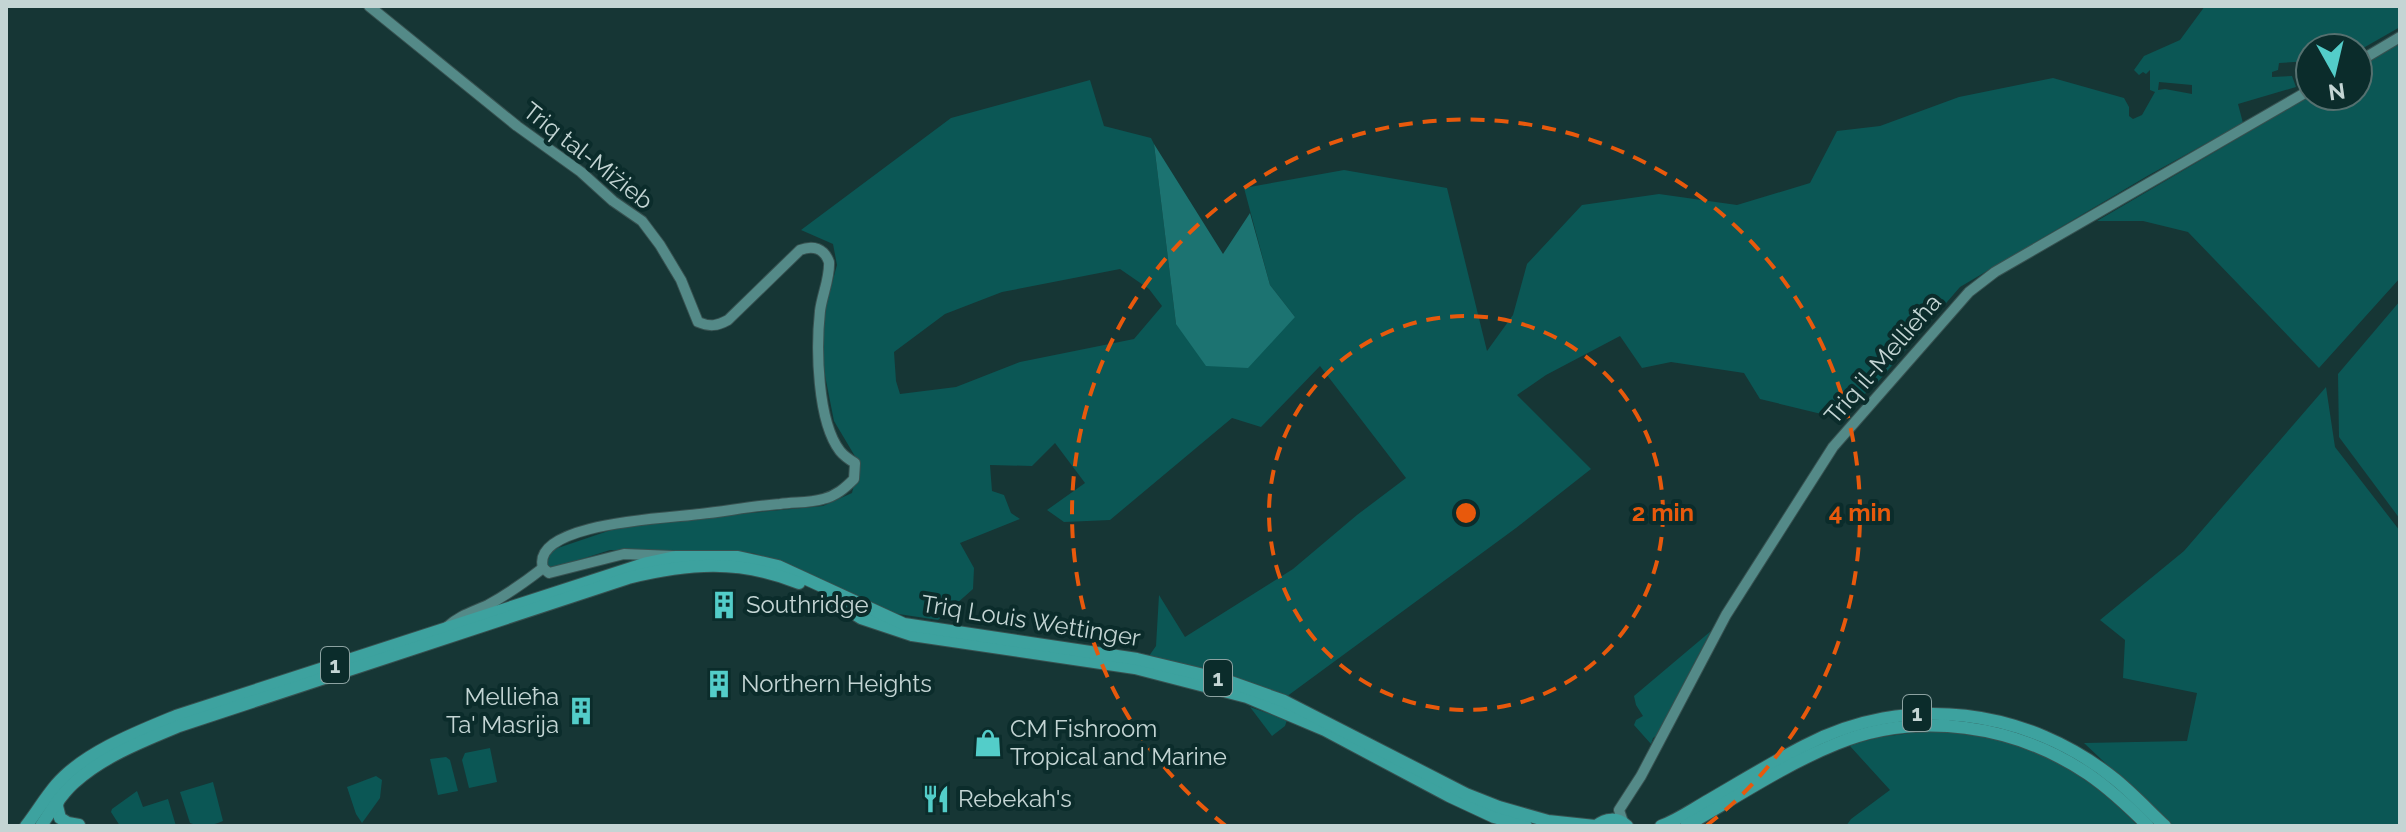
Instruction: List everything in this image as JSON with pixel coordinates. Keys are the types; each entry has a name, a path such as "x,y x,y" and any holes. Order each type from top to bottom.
{"highway":[{"name":"Triq Louis Wettinger","path":"26,826 57,784 76,767 143,730 176,716 598,579 675,557 709,555 738,557 778,566 904,624 1137,659 1225,680 1284,701 1466,794 1499,807 1548,821 1597,825 1608,819 1625,824"},
{"name":"Triq Louis Wettinger","path":"41,826 73,783 113,756 179,726 628,578 674,567 723,564 759,570 794,581 817,590 861,618 912,635 1135,668 1247,697 1325,730 1494,817 1526,826"},
{"name":"1","path":"1661,826 1805,745 1838,730 1868,721 1937,712 2006,722 2063,744 2116,780 2165,826"},
{"name":"1","path":"1686,826 1809,755 1863,735 1919,724 1981,730 2030,743 2057,755 2089,774 2148,826"},
{"path":"58,801 60,818 79,825"}],"street":[{"name":"Triq tal-Miżieb","path":"369,6 517,126 642,221 681,280 698,322 708,326 728,320 800,250 816,248 827,257 830,268 820,313 821,389 832,436 841,453 855,463 854,479 844,490 823,499 697,515 654,517 570,536 545,550 541,561 543,568 516,589 484,607 459,616 444,630"},
{"path":"2374,52 2400,37"},
{"name":"Triq il-Mellieħa","path":"1625,824 1619,810 1641,776 1726,615 1833,447 1969,292 1995,272 2294,99"},
{"path":"543,568 549,573 624,554 675,557"},
{"name":"Triq il-Mellieħa","path":"1597,825 1627,795"}],"shaded area":[{"path":"2205,6 2400,6 2400,27 2374,42 2374,32 2294,32 2294,62 2279,63 2272,77 2292,76 2294,88 2238,104 2243,123 1960,287 1876,384 1838,418 1760,399 1744,373 1671,362 1642,368 1620,336 1546,375 1517,395 1591,469 1286,697 1149,656 1156,646 1159,595 1185,637 1293,569 1406,478 1320,366 1261,427 1232,418 1110,520 1064,522 1047,510 1085,483 1055,443 1032,466 990,465 992,491 1004,495 1011,513 1020,519 960,543 974,568 973,589 938,620 892,613 829,583 753,553 610,550 550,569 543,562 549,551 614,529 823,506 852,493 859,463 834,421 820,350 825,309 837,265 833,244 801,230 951,118 1090,80 1104,126 1151,138 1154,144 1176,324 1295,317 1270,285 1244,188 1344,170 1447,188 1487,351 1513,315 1527,264 1582,205 1659,194 1737,205 1810,183 1837,131 1880,126 1959,97 2053,78 2124,98 2129,107 2129,116 2133,119 2142,115 2155,92 2150,90 2150,70 2139,75 2134,70 2144,56 2180,40","holes":["2159,82 2192,85 2192,94 2158,90","1120,269 1149,289 1162,306 1134,339 1020,362 956,387 900,394 894,352 945,314 1002,292"]},
{"path":"2400,43 2400,278 2319,368 2188,232 2143,221 2097,221 2294,105 2294,112 2374,112 2374,58"},
{"path":"1154,144 1223,254 1250,213 1270,285 1295,317 1248,368 1206,366 1176,324"},
{"path":"2400,301 2400,519 2339,437 2338,374"},
{"path":"2326,387 2335,447 2400,531 2400,826 2172,826 2084,743 2187,741 2197,693 2123,678 2125,640 2100,620 2184,551"},
{"path":"1711,631 1651,744 1634,725 1643,716 1634,696"},
{"path":"1250,707 1287,720 1285,726 1272,736"},
{"path":"1934,730 2012,743 2052,760 2089,782 2138,826 1846,826 1890,790 1849,745"},
{"path":"490,748 497,782 469,788 462,760 465,753"},
{"path":"446,757 450,760 458,791 438,795 430,759"},
{"path":"376,776 382,780 380,798 362,823 347,787"},
{"path":"213,782 223,821 207,826 190,823 180,792"},
{"path":"137,791 143,807 168,799 176,826 120,826 112,809"}],"place":[{"name":"Southridge","path":"724,605"},
{"name":"Northern Heights","path":"719,684"},
{"name":"Mellieħa Ta' Masrija","path":"581,711"},
{"name":"CM Fishroom Tropical and Marine","path":"988,743"},
{"name":"Rebekah's","path":"936,799"}]}
